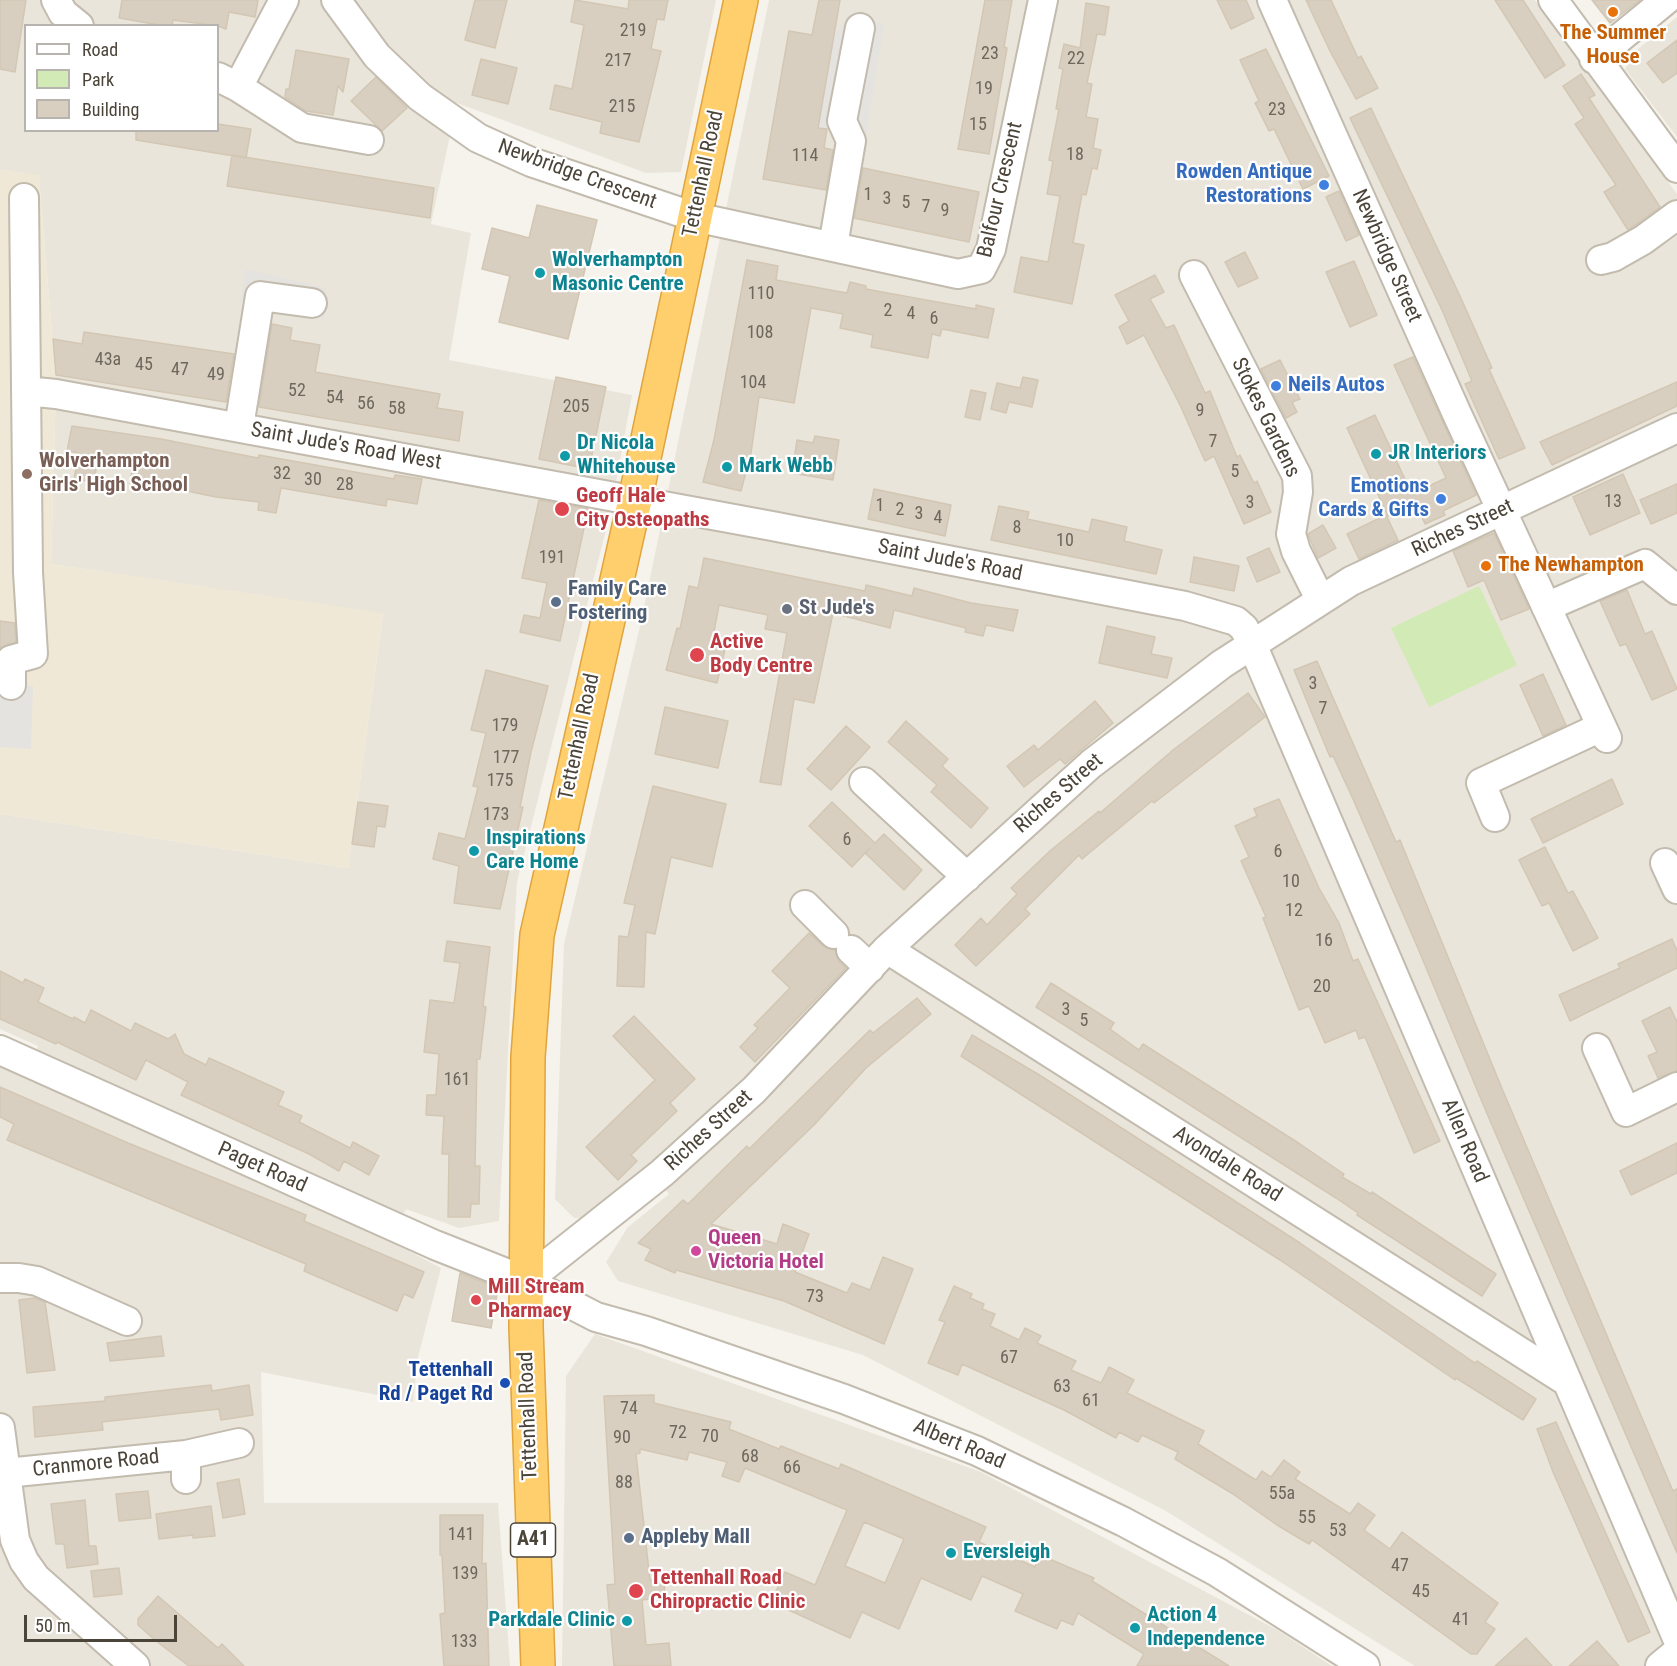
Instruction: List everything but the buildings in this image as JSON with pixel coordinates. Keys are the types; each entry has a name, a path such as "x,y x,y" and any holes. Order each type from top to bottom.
{"highway":[{"name":"Tettenhall Road","path":"537,1666 526,1281 528,1057 537,935 635,500 741,0"}],"street":[{"path":"56,0 63,13 77,24"},
{"path":"284,0 228,82 302,128 369,140"},
{"name":"Newbridge Crescent","path":"336,0 378,56 420,97 478,138 531,162 695,217"},
{"name":"Balfour Crescent","path":"695,217 958,274 981,269 991,249 1043,0"},
{"name":"Newbridge Street","path":"1272,0 1604,732 1481,783 1495,817"},
{"path":"1553,0 1594,59 1677,168"},
{"path":"1594,59 1666,0"},
{"path":"833,246 851,141 842,121 860,28"},
{"path":"11,685 11,660 33,654 28,572 24,198"},
{"path":"1601,260 1613,257 1643,240 1677,215"},
{"name":"Stokes Gardens","path":"1194,275 1297,476 1298,492 1291,534 1296,551 1320,599"},
{"path":"239,427 260,296 312,303"},
{"name":"Saint Jude's Road West","path":"26,391 56,394 635,500"},
{"name":"Riches Street","path":"526,1281 662,1173 754,1090 861,950 967,877 1091,764 1252,644 1351,581 1677,428"},
{"name":"Saint Jude's Road","path":"635,500 1185,606 1236,621 1244,628 1252,644"},
{"path":"1546,607 1645,564 1677,590"},
{"name":"Allen Road","path":"1252,644 1677,1638"},
{"path":"864,782 967,877"},
{"path":"1665,863 1677,889"},
{"name":"Avondale Road","path":"805,904 861,950 1566,1381"},
{"path":"1597,1048 1626,1112 1677,1087"},
{"name":"Paget Road","path":"0,1050 435,1245 526,1281"},
{"path":"0,1278 37,1281 127,1322"},
{"name":"Albert Road","path":"526,1281 596,1317 646,1331 844,1399 977,1450 1124,1522 1217,1572 1365,1666"},
{"name":"Cranmore Road","path":"0,1428 15,1540 24,1562 36,1578 135,1666"},
{"name":"Cranmore Road","path":"6,1473 186,1467 239,1443"},
{"path":"1660,1666 1677,1652"}],"shaded area":[{"path":"0,0 716,0 681,172 646,173 457,103 431,224 471,233 449,360 632,395 610,514 517,882 499,1221 459,1228 406,1209 388,1240 441,1268 418,1357 413,1402 261,1372 264,1503 498,1503 510,1666 0,1666 0,1067 29,1079 38,1046 0,1029 0,814 348,868 383,614 51,564 56,384 39,176 0,170"},
{"path":"769,0 1535,0 1677,194 1677,1666 1415,1666 1166,1511 863,1355 618,1281 606,1262 628,1227 669,1194 648,1168 591,1217 574,1218 555,1199 564,944 641,622"},
{"path":"849,14 884,24 866,136 818,128 833,39"},
{"path":"1677,17 1677,137 1625,69 1638,49"},
{"name":"Wolverhampton Girls' High School","path":"0,170 39,175 56,384 51,564 383,613 348,868 0,814"},
{"path":"246,269 326,288 324,319 240,302"},
{"path":"0,684 33,686 31,749 0,747"},
{"path":"595,1334 981,1472 1279,1631 1332,1666 562,1666 566,1376"}],"green space":[{"path":"1479,586 1517,665 1429,707 1391,628"}],"place":[{"name":"The Summer House","path":"1613,12"},
{"name":"Rowden Antique Restorations","path":"1324,185"},
{"name":"Wolverhampton Masonic Centre","path":"540,273"},
{"name":"Neils Autos","path":"1276,386"},
{"name":"JR Interiors","path":"1376,454"},
{"name":"Dr Nicola Whitehouse","path":"565,456"},
{"name":"Mark Webb","path":"727,467"},
{"name":"Wolverhampton Girls' High School","path":"27,474"},
{"name":"Emotions Cards & Gifts","path":"1441,499"},
{"name":"Geoff Hale City Osteopaths","path":"562,509"},
{"name":"The Newhampton","path":"1486,566"},
{"name":"Family Care Fostering","path":"556,602"},
{"name":"St Jude's","path":"787,609"},
{"name":"Active Body Centre","path":"697,655"},
{"name":"Inspirations Care Home","path":"474,851"},
{"name":"Queen Victoria Hotel","path":"696,1251"},
{"name":"Mill Stream Pharmacy","path":"476,1300"},
{"name":"Tettenhall Rd / Paget Rd","path":"505,1383"},
{"name":"Appleby Mall","path":"629,1538"},
{"name":"Eversleigh","path":"951,1553"},
{"name":"Tettenhall Road Chiropractic Clinic","path":"636,1591"},
{"name":"Parkdale Clinic","path":"627,1621"},
{"name":"Action 4 Independence","path":"1135,1628"}]}
